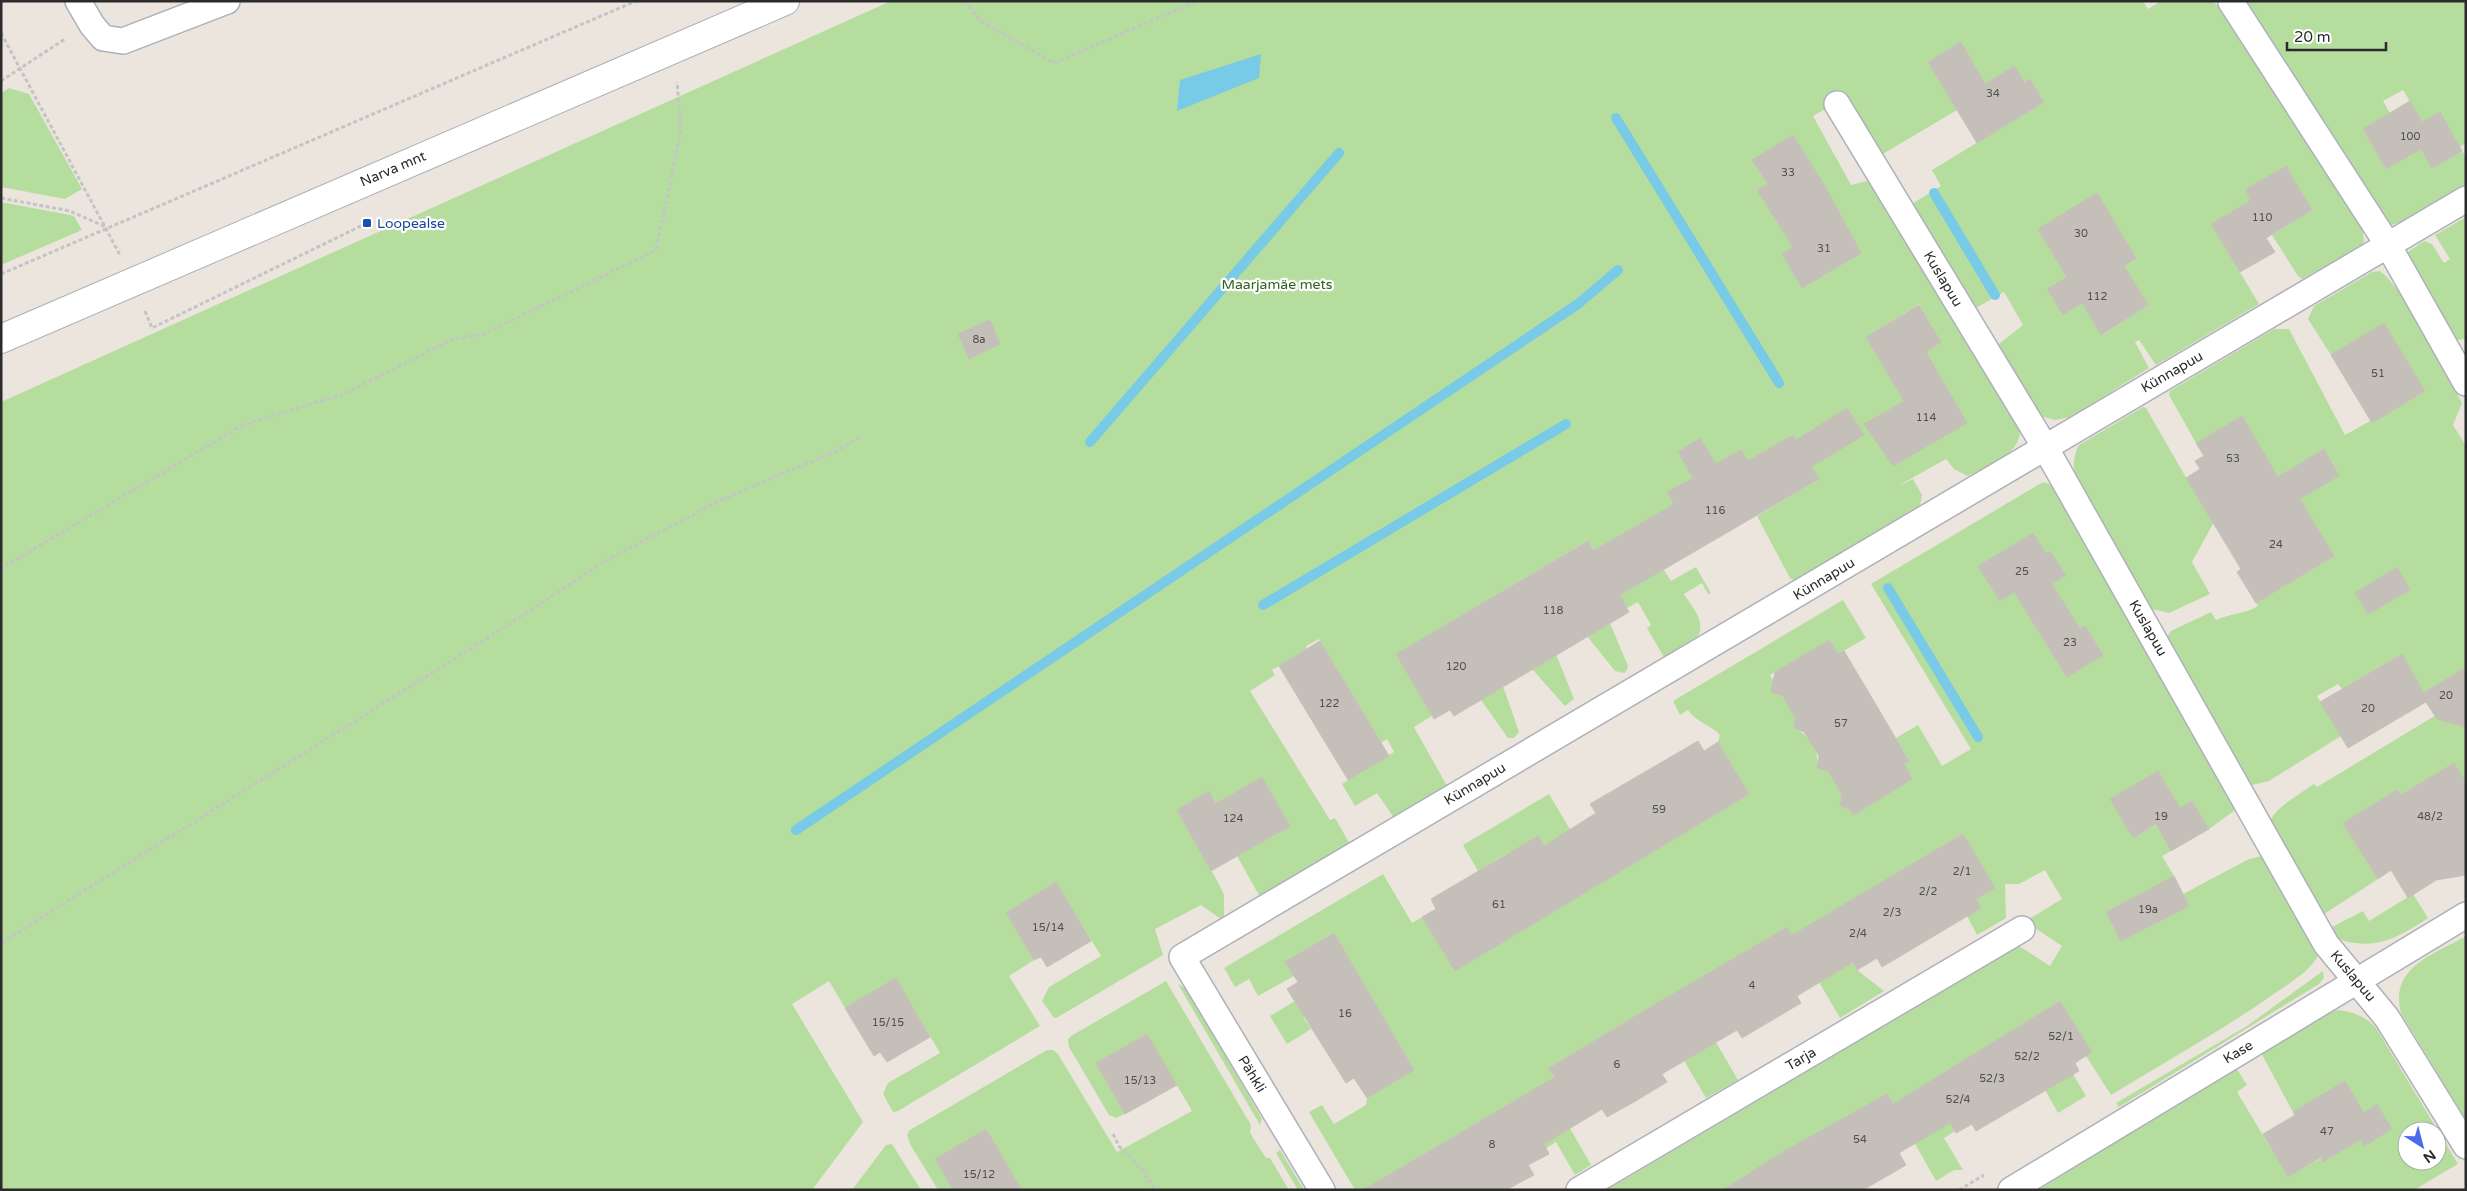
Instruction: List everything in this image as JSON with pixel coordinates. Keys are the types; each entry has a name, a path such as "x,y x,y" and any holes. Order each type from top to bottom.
{"main road":[{"name":"Narva mnt","path":"1,339 785,1"}],"street":[{"path":"78,1 92,25 103,38 123,41 228,1"},
{"path":"2231,2 2388,245 2466,383"},
{"name":"Kuslapuu","path":"1836,104 2045,447 2326,944 2357,979 2387,1018 2466,1146"},
{"name":"Künnapuu","path":"1182,957 2466,199"},
{"name":"Kase","path":"2011,1190 2357,979 2466,915"},
{"name":"Tarja","path":"1579,1190 2022,929"},
{"name":"Pähkli","path":"1182,957 1322,1190"}],"path":[{"path":"1,274 636,1"},
{"path":"964,1 981,21 1054,63 1197,1"},
{"path":"1,34 107,227 152,328 367,223"},
{"path":"1,571 7,564 243,425 344,394 453,339 484,334 656,250 681,130 674,49"},
{"path":"1,81 21,69"},
{"path":"1,198 70,211 107,227"},
{"path":"1,943 496,632 607,560 722,500 834,452 861,437"},
{"path":"1113,1134 1119,1146 1142,1170 1155,1190"}],"green space":[{"name":"Maarjamäe mets","path":"891,1 2143,1 2148,9 2161,1 2213,1 2235,24 2362,225 2364,242 2361,246 2302,279 2298,276 2272,235 2312,210 2285,166 2247,189 2250,201 2211,224 2259,304 2156,365 2139,340 2135,342 2149,368 2071,417 2055,420 2037,415 1997,349 2000,343 2023,325 2004,292 1974,309 1910,205 1941,186 1932,170 2044,102 2031,80 2025,83 2014,66 1985,84 1961,43 1928,62 1957,110 1881,155 1843,99 1813,116 1851,185 1867,181 1875,186 2020,431 2019,439 2014,447 2001,459 1968,476 1954,469 1946,459 1896,487 1913,479 1922,495 1920,505 1795,581 1790,578 1757,516 1818,480 1793,436 1748,461 1741,450 1668,492 1674,504 1629,530 1655,575 1664,570 1671,581 1696,567 1711,593 1708,594 1702,583 1684,594 1697,614 1700,630 1698,636 1664,657 1647,628 1651,625 1638,602 1627,608 1587,541 1396,654 1432,716 1414,727 1447,786 1394,818 1377,793 1355,806 1342,784 1394,752 1387,739 1381,743 1319,678 1336,667 1319,639 1306,646 1307,649 1272,670 1275,675 1250,691 1330,820 1335,818 1350,844 1260,897 1237,856 1290,826 1262,777 1215,804 1208,792 1177,810 1224,895 1224,917 1221,919 1201,905 1155,929 1163,955 1054,1018 1042,1001 1049,987 1101,956 1056,883 1006,913 1034,960 1009,976 1040,1026 898,1111 893,1112 883,1094 888,1083 940,1053 896,979 845,1008 829,981 792,1004 863,1122 812,1190 1,1190 1,402","holes":["2113,249 2148,305 2102,335 2082,303 2063,315 2047,289","1919,304 1941,342 1917,358 1910,347 1882,364 1866,337"]},
{"path":"2247,1 2466,1 2466,143 2460,147 2440,113 2422,122 2403,90 2383,101 2390,113 2363,130 2386,169 2421,149 2432,167 2462,151 2466,157 2466,184 2398,223 2391,225 2382,222"},
{"path":"9,88 29,94 82,189 65,199 1,187 1,93"},
{"path":"1,202 74,216 82,230 1,265"},
{"path":"2466,217 2466,339 2456,340 2451,337 2407,260 2408,252 2424,241 2432,244 2444,263 2450,259 2435,235"},
{"path":"2380,271 2391,281 2413,313 2462,403 2453,425 2466,446 2466,679 2460,671 2424,693 2401,654 2342,689 2338,684 2317,696 2341,736 2269,781 2252,785 2167,637 2171,631 2211,612 2216,620 2252,609 2258,606 2256,603 2334,556 2316,526 2304,533 2257,498 2213,524 2192,562 2210,594 2169,613 2152,609 2075,479 2075,457 2079,445 2143,407 2146,408 2199,500 2268,461 2242,416 2196,443 2169,395 2170,391 2274,329 2289,329 2345,435 2370,421 2372,423 2425,391 2384,324 2331,355 2308,319 2314,306 2372,272"},
{"path":"2043,482 2052,485 2238,808 2209,829 2192,801 2180,808 2158,771 2110,799 2133,838 2156,825 2171,851 2162,856 2174,876 2107,911 2121,941 2189,906 2183,894 2249,859 2262,856 2319,954 2305,972 2234,1021 2111,1095 2086,1056 2092,1052 2060,1001 1926,1084 1955,1131 1944,1138 1963,1170 1954,1170 1936,1181 1887,1094 1782,1153 1723,1190 1607,1190 2019,946 2050,966 2062,946 2035,928 2029,919 2062,899 2045,870 2019,884 2005,884 2006,918 1977,935 1967,916 1981,908 1976,899 1995,888 1963,834 1825,916 1857,970 1884,991 1840,1018 1787,927 1684,987 1738,1080 1706,1098 1652,1006 1549,1068 1577,1115 1566,1121 1591,1165 1575,1175 1556,1142 1546,1148 1517,1099 1380,1180 1386,1190 1355,1190 1309,1112 1322,1105 1334,1124 1366,1105 1367,1098 1414,1070 1333,933 1286,962 1294,976 1258,996 1249,979 1235,987 1224,968 1383,874 1412,923 1422,917 1455,971 1558,838 1544,846 1538,836 1520,847 1512,865 1506,854 1478,871 1463,845 1549,794 1572,833 1584,825 1614,875 1749,794 1718,742 1720,735 1695,718 1688,710 1680,715 1673,701 1843,600 1866,638 1838,654 1829,640 1770,675 1774,681 1771,692 1783,696 1795,718 1794,728 1809,739 1817,756 1818,768 1828,771 1842,795 1840,806 1849,809 1854,815 1912,779 1904,764 1909,760 1896,738 1918,725 1942,766 1971,749 1871,584"},
{"path":"1607,616 1628,666 1624,673 1615,671 1587,636"},
{"path":"1556,654 1574,699 1565,706 1532,669"},
{"path":"1503,686 1519,732 1514,738 1508,738 1476,693"},
{"path":"2466,697 2466,782 2454,763 2401,795 2397,790 2344,823 2378,879 2321,916 2270,823 2272,818 2281,807 2314,784 2317,787"},
{"path":"2413,894 2428,918 2394,938 2375,943 2355,943 2340,939 2330,928 2363,911 2369,921"},
{"path":"2466,936 2466,1120 2401,1013 2399,997 2401,984 2417,964"},
{"path":"2323,971 2324,978 2319,984 2119,1107 2116,1103 2247,1026"},
{"path":"1166,981 1251,1125 1250,1133 1266,1158 1270,1158 1289,1190 1022,1190 986,1129 935,1159 953,1190 938,1190 910,1144 907,1135 910,1130 1047,1050 1053,1050 1058,1054 1117,1152 1192,1111 1147,1034 1096,1063 1125,1114 1116,1118 1109,1115 1069,1047 1068,1040 1071,1036"},
{"path":"1178,984 1185,988 1190,995 1262,1119 1260,1125"},
{"path":"1305,995 1314,1010 1303,1017 1311,1029 1287,1044 1270,1016"},
{"path":"2339,1010 2364,1018 2376,1028 2432,1121 2397,1121 2397,1171 2446,1171 2414,1190 2039,1190 2235,1066 2247,1085 2237,1092 2288,1177 2321,1158 2324,1162 2360,1140 2364,1146 2377,1105 2364,1113 2345,1081 2293,1112 2260,1051 2325,1012"},
{"path":"2073,1074 2086,1096 2058,1113 2045,1090"},
{"path":"892,1144 921,1190 852,1190 886,1145"},
{"path":"2447,1146 2458,1164 2447,1170"},
{"path":"1280,1150 1304,1190 1298,1190 1276,1153"}],"water":[{"path":"1261,54 1259,78 1177,111 1180,80"}],"building":[{"path":"1961,42 1985,84 2014,66 2025,83 2030,79 2044,102 1977,143 1928,62"},
{"path":"2410,101 2422,122 2440,112 2462,151 2432,168 2421,149 2386,169 2363,129"},
{"path":"1793,135 1825,186 1861,253 1802,288 1782,254 1793,247 1757,190 1768,184 1752,160"},
{"path":"2286,166 2312,210 2266,238 2275,252 2240,272 2211,224 2250,201 2246,189"},
{"path":"2097,193 2136,258 2124,266 2148,305 2101,335 2082,303 2063,315 2047,289 2067,277 2038,229"},
{"path":"1919,305 1941,342 1926,352 1967,423 1893,466 1864,424 1904,401 1866,337"},
{"path":"990,320 1000,344 969,359 958,334"},
{"path":"2384,323 2425,391 2372,423 2331,355"},
{"path":"1847,408 1864,435 1811,467 1819,479 1620,595 1629,612 1454,716 1450,710 1434,719 1396,654 1588,541 1593,551 1674,504 1667,492 1693,478 1678,452 1700,438 1716,464 1741,450 1748,461 1793,435 1796,440"},
{"path":"2242,416 2278,477 2324,449 2339,476 2300,499 2334,556 2256,603 2237,572 2241,569 2186,478 2200,469 2195,461 2204,456 2196,443"},
{"path":"2033,533 2046,554 2050,551 2066,575 2052,584 2080,629 2085,626 2103,655 2067,677 2014,592 2000,601 1978,566"},
{"path":"2397,567 2410,590 2368,614 2355,593"},
{"path":"1829,640 1838,654 1844,651 1909,761 1904,764 1912,779 1854,815 1849,809 1840,806 1842,795 1828,771 1817,768 1819,756 1804,732 1794,728 1795,718 1783,696 1771,692 1775,672"},
{"path":"1320,641 1389,756 1348,780 1279,666"},
{"path":"2402,654 2424,693 2466,667 2466,727 2437,719 2426,702 2348,748 2320,702"},
{"path":"1698,741 1704,751 1718,742 1749,794 1455,971 1422,917 1436,909 1431,899 1538,836 1544,846 1596,813 1590,804"},
{"path":"2454,763 2466,782 2466,875 2436,880 2408,898 2391,870 2378,879 2343,823 2397,790 2401,795"},
{"path":"2158,771 2180,808 2192,801 2209,829 2171,851 2156,824 2133,838 2110,799"},
{"path":"1262,777 1290,826 1211,871 1177,810 1209,791 1215,804"},
{"path":"1963,834 1995,888 1976,899 1981,908 1882,967 1877,958 1857,970 1853,962 1797,996 1801,1003 1742,1038 1737,1030 1662,1074 1667,1082 1634,1102 1607,1117 1602,1109 1544,1144 1549,1154 1528,1165 1534,1175 1506,1190 1363,1190 1555,1077 1549,1068 1652,1006 1787,927 1792,935"},
{"path":"2174,876 2189,906 2121,941 2106,912"},
{"path":"1056,882 1091,941 1047,967 1041,957 1034,960 1006,913"},
{"path":"1334,933 1414,1070 1367,1098 1354,1078 1346,1083 1287,989 1298,982 1285,962"},
{"path":"896,978 930,1037 887,1062 880,1052 874,1056 845,1008"},
{"path":"2060,1001 2092,1052 2075,1063 2079,1071 1976,1131 1972,1124 1956,1133 1950,1123 1899,1153 1906,1165 1863,1190 1723,1190 1781,1153 1887,1094 1893,1104"},
{"path":"1147,1034 1177,1085 1125,1114 1096,1063"},
{"path":"2345,1081 2364,1113 2377,1104 2392,1129 2364,1146 2360,1140 2323,1162 2321,1157 2288,1177 2263,1134 2295,1115 2293,1112"},
{"path":"986,1129 1022,1190 953,1190 935,1159"}],"waterway":[{"path":"1616,118 1779,383"},
{"path":"1090,442 1339,153"},
{"path":"1934,193 1995,295"},
{"path":"796,830 1578,304 1618,270"},
{"path":"1263,605 1566,424"},
{"path":"1888,588 1978,737"}],"place":[{"name":"Loopealse","path":"367,223"}]}
